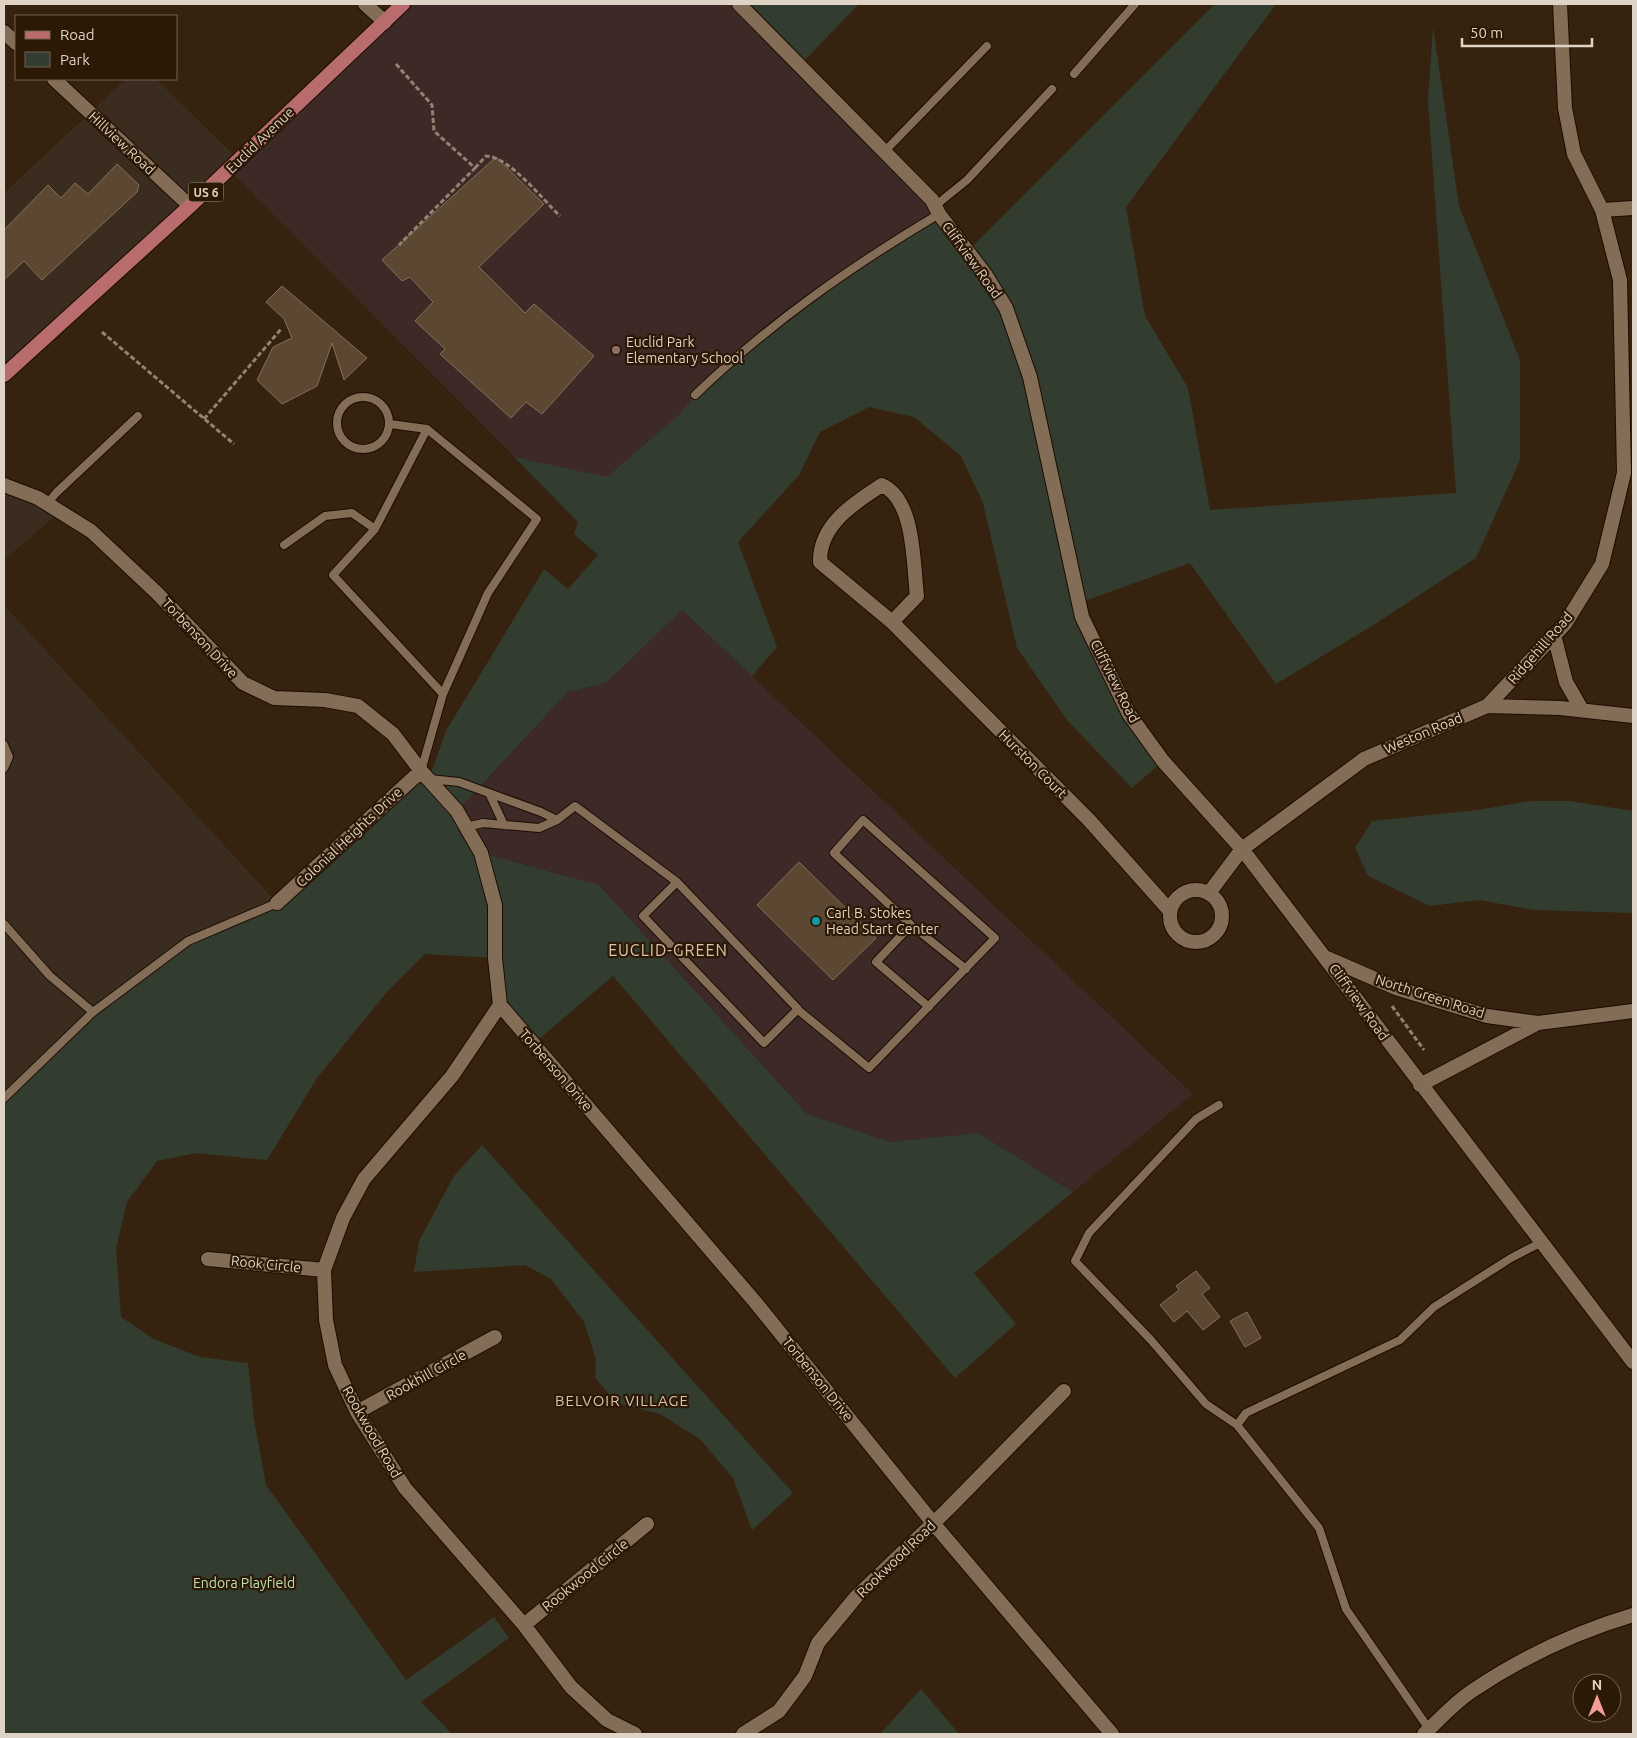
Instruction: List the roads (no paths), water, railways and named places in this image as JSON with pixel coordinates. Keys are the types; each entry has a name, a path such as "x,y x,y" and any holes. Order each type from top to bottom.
{"main road":[{"name":"Euclid Avenue","path":"4,375 190,206 403,4"}],"street":[{"path":"365,4 385,22"},
{"name":"Cliffview Road","path":"739,4 884,152 937,210 985,274 1006,308 1030,377 1082,617 1128,714 1164,761 1242,849 1633,1362"},
{"name":"Ridgehill Road","path":"1487,706 1564,624 1602,564 1624,472 1629,430 1620,280 1602,210 1574,154 1564,108 1560,4"},
{"path":"4,32 15,43"},
{"name":"Hillview Road","path":"55,80 190,206"},
{"path":"1602,210 1633,208"},
{"name":"Torbenson Drive","path":"4,485 48,504 91,531 157,593 243,683 274,698 325,700 358,706 393,734 425,775 457,810 481,853 495,905 495,958 500,1005 756,1303 934,1523 1112,1734"},
{"name":"Hurston Court","path":"892,622 917,596 905,508 892,489 882,485 843,512 831,527 820,550 820,562 892,622 1089,820 1170,911 1170,920 1178,935 1194,942 1211,937 1221,923 1222,914 1220,906 1209,893"},
{"path":"1554,635 1566,682 1582,710"},
{"name":"Weston Road","path":"1242,849 1364,759 1487,706 1582,710 1633,716"},
{"name":"Colonial Heights Drive","path":"277,903 425,775"},
{"path":"1170,911 1178,897 1185,892 1201,890 1209,893 1242,849"},
{"name":"North Green Road","path":"1326,958 1405,991 1487,1016 1538,1023 1633,1011"},
{"name":"Rookwood Road","path":"500,1005 452,1076 364,1179 343,1218 324,1270 326,1320 335,1366 357,1412 405,1488 524,1626 571,1687 607,1720 635,1734"},
{"name":"North Green Road","path":"1420,1085 1538,1023"},
{"name":"Rook Circle","path":"208,1259 324,1270"},
{"name":"Rookhill Circle","path":"357,1412 495,1337"},
{"name":"Rookwood Road","path":"742,1734 779,1711 805,1676 818,1643 856,1598 934,1523 1064,1391"},
{"name":"Rookwood Circle","path":"524,1626 647,1524"},
{"path":"1426,1732 1470,1692 1530,1656 1600,1625 1633,1615"}],"lane":[{"path":"1074,74 1135,4"},
{"path":"884,152 987,46"},
{"path":"694,395 731,359 814,294 937,210 1052,89"},
{"path":"363,397 379,402 385,408 390,424 383,440 368,449 360,449 344,441 337,426 341,409 347,403 363,397"},
{"path":"48,504 56,493 138,416"},
{"path":"390,424 426,429 537,519 488,593 444,694 425,775 459,782 490,795 541,812 557,820"},
{"path":"426,429 375,529 334,575 444,694"},
{"path":"284,545 325,516 352,513 375,529"},
{"path":"4,745 9,757 4,768"},
{"path":"490,795 504,825"},
{"path":"466,827 482,823 539,828 557,820 575,806 677,882 797,1009 869,1068 966,969 995,938 863,820 834,853 911,925 966,969"},
{"path":"677,882 643,916 764,1042 797,1009"},
{"path":"4,1098 93,1012 188,940 277,903"},
{"path":"4,924 50,976 93,1012"},
{"path":"911,925 876,962 929,1007"},
{"path":"1219,1106 1196,1119 1089,1233 1075,1261 1150,1340 1206,1404 1237,1425 1319,1528 1346,1609 1426,1732"},
{"path":"1237,1425 1246,1413 1400,1340 1434,1307 1511,1258 1542,1242"}],"place":[{"name":"Euclid Park Elementary School","path":"616,350"},
{"name":"Carl B. Stokes Head Start Center","path":"816,921"}],"district":[{"name":"EUCLID-GREEN","path":"668,950"},
{"name":"BELVOIR VILLAGE","path":"622,1400"}],"park label":[{"name":"Endora Playfield","path":"244,1583"}]}
